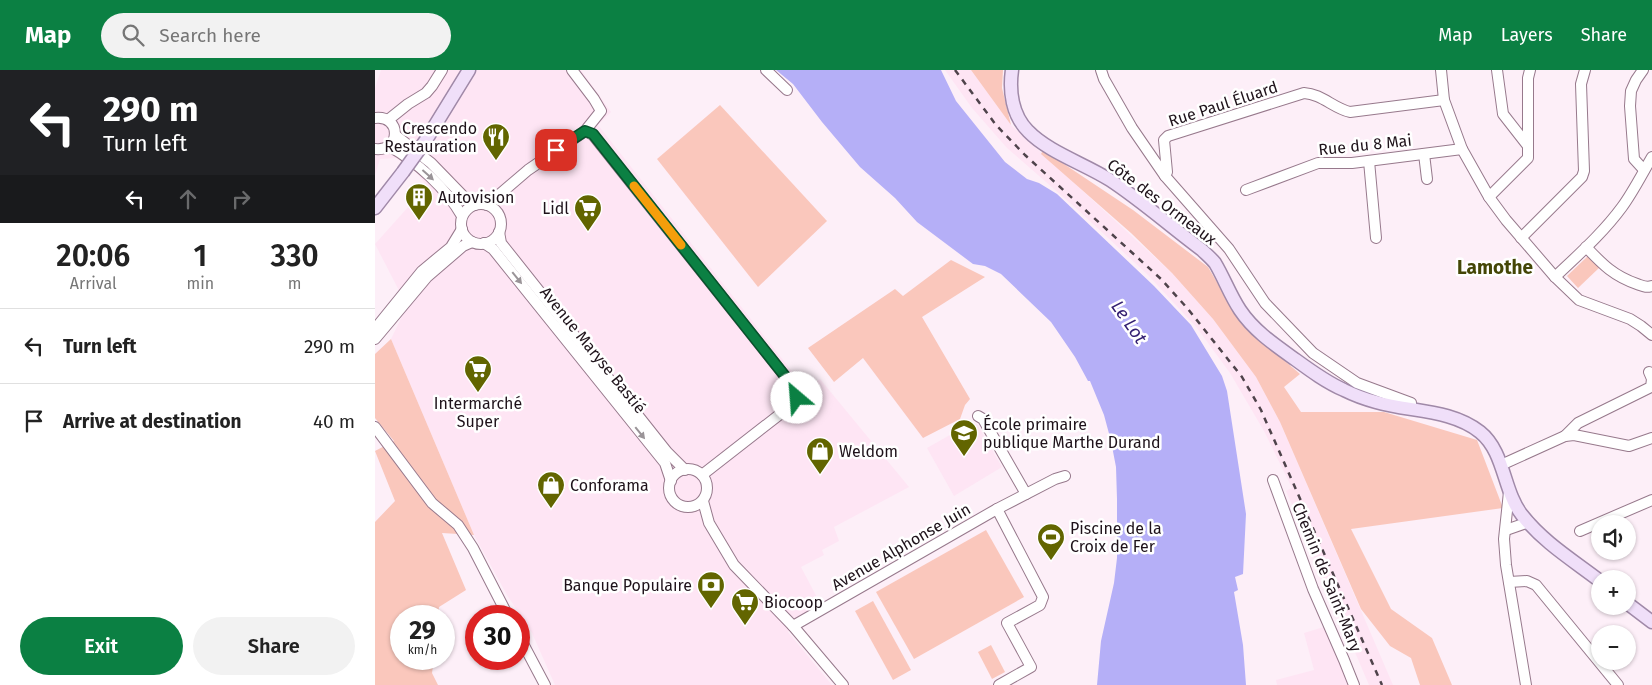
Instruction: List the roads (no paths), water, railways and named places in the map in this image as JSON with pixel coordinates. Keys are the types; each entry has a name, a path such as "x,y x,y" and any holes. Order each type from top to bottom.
{"main road":[{"path":"375,208 427,140 469,70"},
{"name":"Côte des Ormeaux","path":"1012,70 1011,89 1013,103 1019,120 1028,131 1062,155 1112,182 1202,250 1214,262 1239,309 1264,337 1325,380 1343,390 1376,402 1443,415 1464,422 1481,432 1491,445 1501,465 1509,492 1525,518 1544,538 1591,575"},
{"path":"375,202 391,188"},
{"path":"375,212 391,188"},
{"path":"1636,610 1652,622"}],"street":[{"path":"388,120 426,93 433,86 442,70"},
{"path":"487,205 528,170 585,131 601,111 595,99 572,70"},
{"path":"766,70 787,90"},
{"path":"1101,70 1104,80 1132,128 1165,176 1229,249 1265,303 1313,353 1357,383 1411,403 1411,409"},
{"path":"1441,70 1444,100 1462,149 1489,197 1521,238 1579,300 1630,319 1652,334"},
{"path":"1497,70 1503,114 1528,146"},
{"path":"1489,197 1528,158 1528,78 1530,70"},
{"path":"1521,238 1582,176 1584,171 1581,84 1585,70"},
{"path":"1643,70 1631,91 1630,106 1634,159 1644,170"},
{"name":"Rue Paul Éluard","path":"1165,176 1167,172 1164,140 1168,136 1305,93 1320,96 1342,110 1350,112 1444,100"},
{"path":"375,118 388,120 394,126 395,135 389,146 384,149 375,149"},
{"path":"585,131 593,134 796,390 797,401 702,475"},
{"path":"395,135 435,167 464,197 475,205"},
{"path":"389,146 405,155 450,198 462,216 462,229 468,239 473,242 484,243 495,237 499,232 499,210 508,188"},
{"name":"Rue du 8 Mai","path":"1246,190 1319,163 1352,163 1462,149"},
{"path":"1424,154 1427,179"},
{"path":"1555,276 1568,266 1622,207 1652,158"},
{"path":"1369,161 1376,238"},
{"path":"462,216 470,207 487,205 492,207 499,216"},
{"path":"375,329 421,271 451,247 462,229"},
{"name":"Avenue Maryse Bastié","path":"499,232 501,243 667,452 685,470 694,470 705,479 707,488 703,501 709,523"},
{"path":"375,339 427,277 463,246 473,242"},
{"name":"Avenue Maryse Bastié","path":"484,243 493,248 660,457 669,471 671,481 670,493 675,501 685,507 693,506 709,523 734,565 793,626 843,685"},
{"path":"1586,247 1602,264 1621,278 1647,288 1652,286"},
{"path":"1641,326 1652,320"},
{"path":"1565,436 1578,423 1651,387 1652,379 1649,372"},
{"path":"978,416 983,419 1025,494"},
{"path":"375,427 432,503 458,525 473,548 502,605"},
{"path":"1501,465 1565,436 1574,435 1629,446 1652,438"},
{"path":"671,481 677,474 685,470"},
{"name":"Avenue Alphonse Juin","path":"793,626 997,509 1065,476"},
{"name":"Chemin de Saint-Mary","path":"1273,480 1313,589 1345,660 1354,685"},
{"path":"1509,492 1505,539 1506,565 1526,685"},
{"path":"1580,531 1652,500"},
{"path":"693,506 703,501"},
{"path":"997,509 1043,597 1040,605 1007,623 1031,667 999,685"},
{"path":"1506,530 1525,518"},
{"path":"1509,582 1527,580 1536,585 1618,685"},
{"path":"530,657 545,685"}],"water":[{"name":"Le Lot","path":"776,70 941,70 956,101 1005,162 1027,179 1039,183 1057,194 1154,286 1191,325 1222,376 1227,391 1246,514 1243,574 1235,577 1238,590 1234,592 1243,645 1246,685 1097,685 1101,641 1114,583 1117,558 1117,499 1116,467 1111,441 1104,415 1090,381 1088,381 1075,357 1051,322 1001,274 985,266 973,264 917,222 895,198 860,167 793,84"}],"railway":[{"path":"955,70 996,125 1025,155 1161,279 1188,309 1242,377 1261,410 1382,685"}],"place":[{"name":"Crescendo Restauration","path":"496,161"},
{"name":"Autovision","path":"419,221"},
{"name":"Lidl","path":"588,232"},
{"name":"Intermarché Super","path":"478,393"},
{"name":"École primaire publique Marthe Durand","path":"964,457"},
{"name":"Weldom","path":"820,475"},
{"name":"Conforama","path":"551,509"},
{"name":"Piscine de la Croix de Fer","path":"1051,561"},
{"name":"Banque Populaire","path":"711,609"},
{"name":"Biocoop","path":"745,626"}],"district":[{"name":"Lamothe","path":"1495,267"}]}
